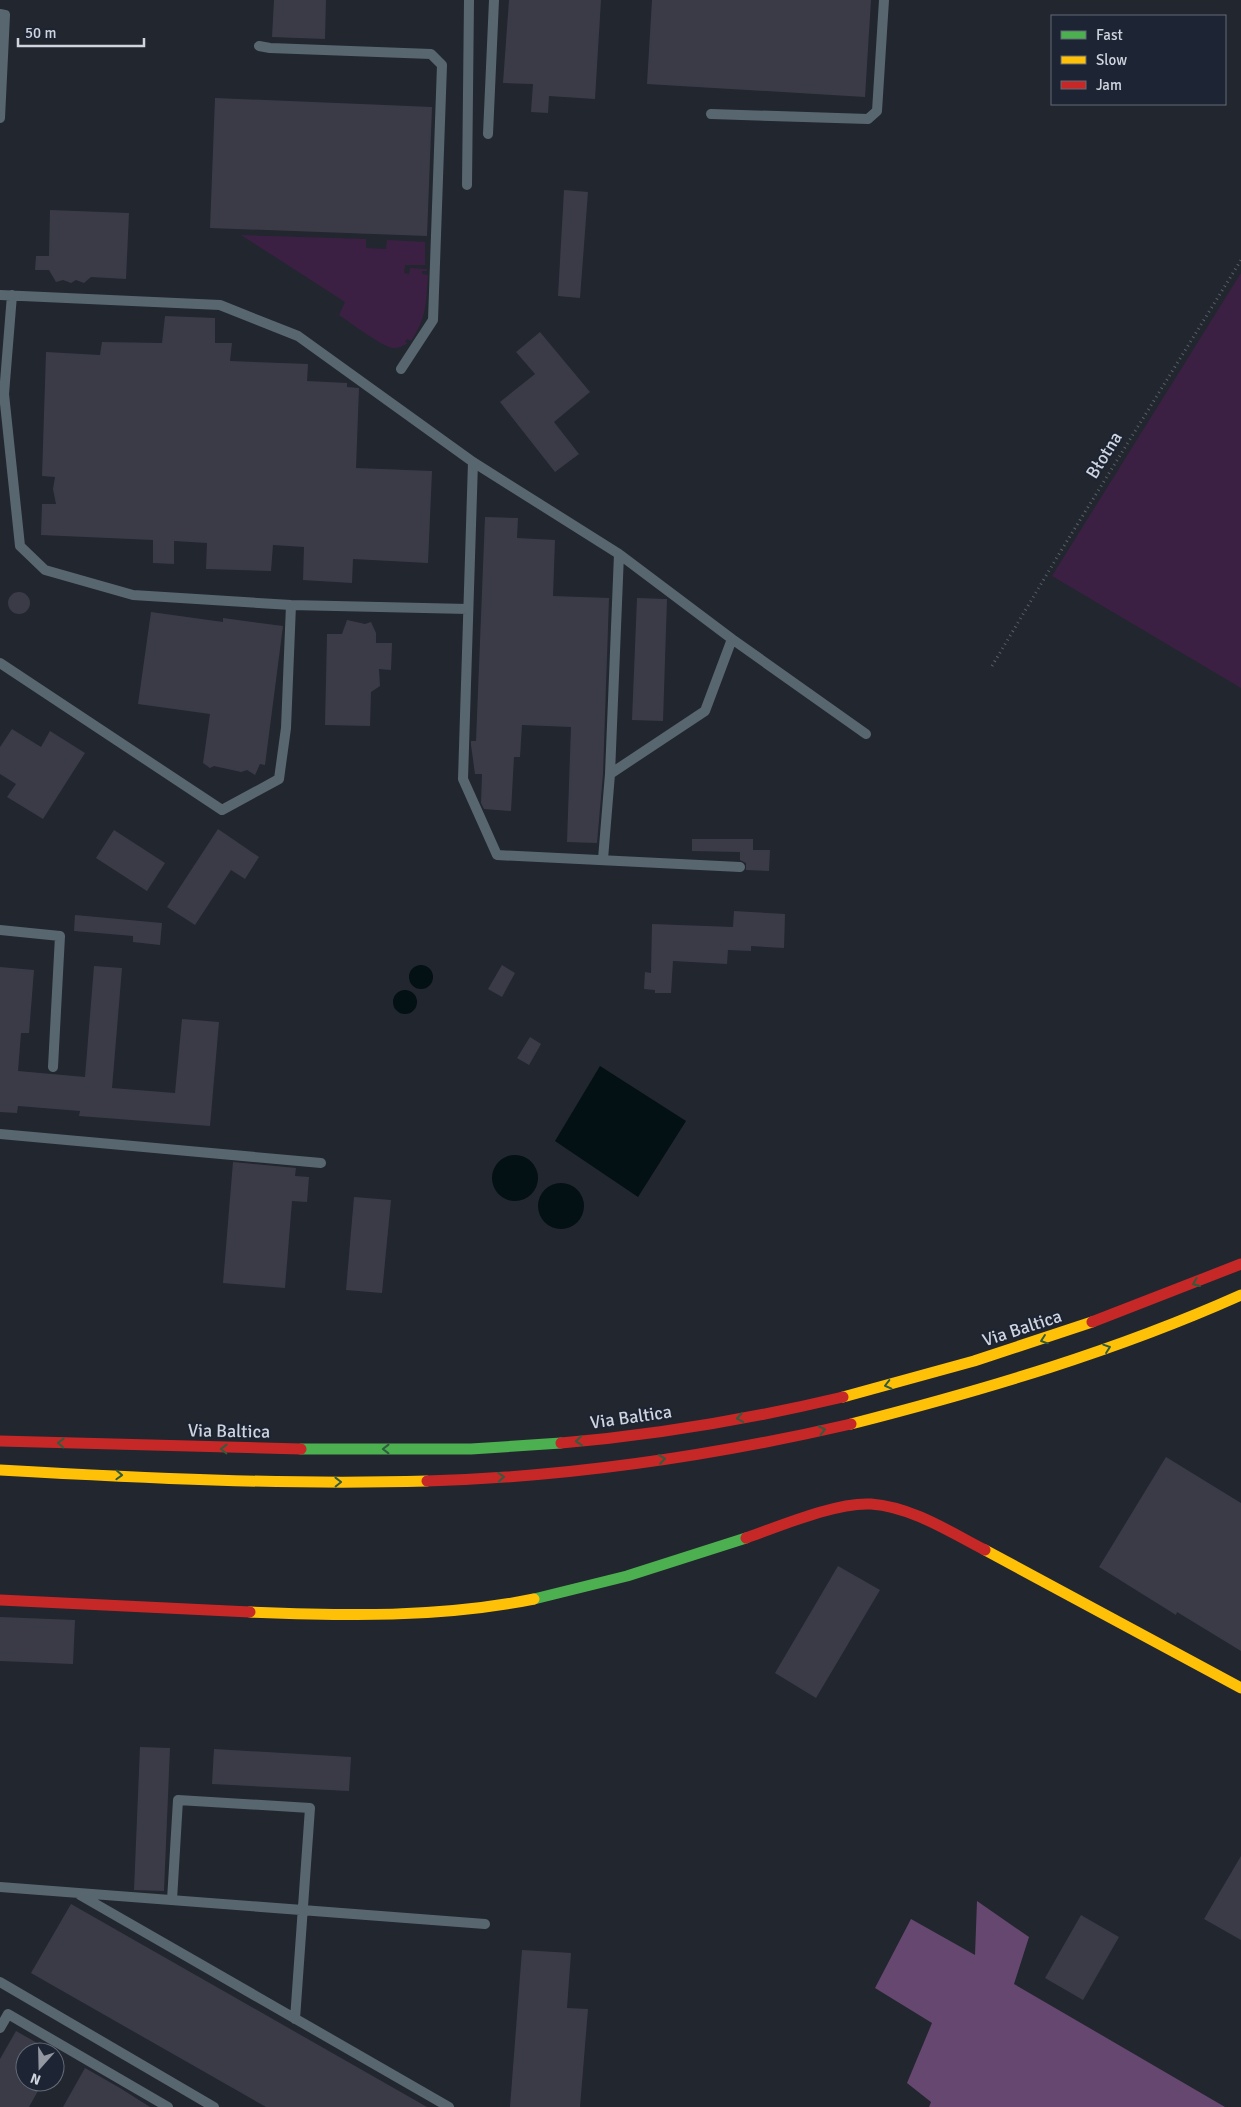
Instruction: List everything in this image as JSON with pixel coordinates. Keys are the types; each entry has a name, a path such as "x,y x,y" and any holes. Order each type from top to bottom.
{"main road":[{"name":"Via Baltica","path":"0,1440 278,1450 508,1448 690,1427 829,1400 972,1363 1090,1324 1175,1292 1241,1264"},
{"path":"0,1470 299,1482 453,1480 608,1467 780,1439 926,1405 994,1386 1111,1347 1241,1296"},
{"path":"0,1600 341,1616 436,1613 538,1598 596,1584 840,1508 876,1504 899,1510 961,1538 1041,1579 1241,1688"}],"lane":[{"path":"467,185 469,0"},
{"path":"488,134 494,0"},
{"path":"711,114 868,119 878,111 884,0"},
{"path":"0,14 5,15 0,118"},
{"path":"259,46 431,54 442,65 433,320 401,369"},
{"path":"0,295 220,305 298,336 474,462 619,554 732,639 866,734"},
{"path":"12,295 4,394 20,546 45,570 132,595 292,604 468,609"},
{"path":"474,462 463,779 497,855 740,867"},
{"path":"603,859 610,774 619,554"},
{"path":"0,663 222,810 279,778 286,728 292,604"},
{"path":"610,774 705,711 732,639"},
{"path":"0,930 60,936 53,1066"},
{"path":"0,1134 321,1163"},
{"path":"172,1900 178,1800 310,1808 295,2019"},
{"path":"0,1887 485,1924"},
{"path":"76,1893 449,2107"},
{"path":"0,1982 214,2107"},
{"path":"0,2028 8,2014 168,2107"}],"path":[{"name":"Błotna","path":"992,666 1241,260"}],"shaded area":[{"path":"241,235 366,239 366,248 386,249 387,240 425,242 425,265 405,265 404,273 409,274 410,268 427,269 427,271 422,271 422,274 428,275 423,317 411,341 407,339 405,342 408,343 393,348 366,334 339,315 345,302"},
{"path":"1241,273 1241,688 1052,576"},
{"path":"421,965 426,966 432,972 432,982 426,988 421,989 416,988 410,982 409,977 410,972 416,966"},
{"path":"405,990 410,991 416,997 416,1007 410,1013 405,1014 400,1013 394,1007 393,1002 394,997 400,991"},
{"path":"600,1066 686,1121 638,1197 555,1141"},
{"path":"515,1155 528,1159 534,1165 538,1178 534,1191 528,1197 515,1201 502,1197 496,1191 492,1178 496,1165 502,1159"},
{"path":"556,1183 566,1183 580,1193 584,1206 580,1219 574,1225 566,1229 556,1229 542,1219 538,1211 538,1201 548,1187"},
{"path":"977,1901 1029,1937 1014,1984 1225,2107 929,2107 931,2102 907,2083 932,2023 875,1988 911,1919 975,1955"}],"building":[{"path":"274,0 326,0 325,39 272,37"},
{"path":"509,0 601,0 595,99 549,96 548,113 531,112 533,84 503,83"},
{"path":"652,0 871,0 865,97 647,84"},
{"path":"215,98 432,107 427,236 210,228"},
{"path":"564,190 588,192 580,298 558,296"},
{"path":"50,210 129,213 126,279 91,277 84,283 76,280 71,283 63,280 56,282 49,270 35,270 36,256 49,256"},
{"path":"165,316 215,318 215,343 232,343 230,361 308,364 307,381 347,383 347,387 359,388 356,468 432,471 428,563 353,559 352,583 303,580 304,547 273,545 271,571 206,569 207,543 174,541 174,564 153,563 153,540 41,535 42,504 56,504 53,489 55,477 42,476 46,352 100,355 102,342 162,343"},
{"path":"540,332 590,392 554,422 579,454 555,472 500,402 535,374 516,352"},
{"path":"485,517 518,518 517,538 555,540 553,596 609,598 603,774 597,843 567,842 571,727 522,725 520,757 514,757 511,811 484,809 481,803 482,774 475,774 471,741 476,741"},
{"path":"15,592 23,592 30,599 30,607 23,614 15,614 8,607 8,599"},
{"path":"637,598 667,599 663,721 632,720"},
{"path":"151,612 223,622 223,618 283,626 265,765 260,764 255,775 247,770 241,772 214,766 210,768 203,763 210,714 138,704"},
{"path":"347,620 365,624 371,622 376,633 376,643 392,643 391,670 379,669 380,686 371,692 370,726 325,725 327,634 342,634"},
{"path":"12,729 41,747 50,731 85,753 43,819 7,797 16,784 0,774 0,747"},
{"path":"218,829 259,857 245,879 231,870 195,925 167,907"},
{"path":"114,830 165,863 147,891 96,858"},
{"path":"692,839 753,839 753,850 770,850 769,871 746,870 746,863 740,860 740,852 692,851"},
{"path":"734,911 785,914 784,948 751,946 751,951 728,950 727,964 673,961 671,993 655,993 655,990 644,989 645,972 651,973 652,924 733,927"},
{"path":"75,915 162,923 160,945 133,942 133,936 74,931"},
{"path":"502,965 515,973 502,997 488,989"},
{"path":"94,966 122,968 112,1088 175,1093 182,1019 219,1022 210,1126 79,1116 80,1111 18,1106 17,1113 0,1112 0,967 34,970 29,1033 21,1033 18,1071 85,1077"},
{"path":"530,1037 541,1044 529,1065 517,1058"},
{"path":"233,1162 296,1168 295,1176 309,1177 307,1202 292,1201 285,1288 223,1283"},
{"path":"354,1197 391,1200 382,1293 346,1290"},
{"path":"1166,1457 1241,1503 1241,1651 1177,1612 1176,1615 1099,1567"},
{"path":"838,1566 880,1590 816,1698 775,1673"},
{"path":"0,1617 75,1620 73,1664 0,1661"},
{"path":"140,1747 170,1748 164,1891 134,1890"},
{"path":"214,1749 351,1757 349,1791 212,1784"},
{"path":"1241,1856 1241,1940 1204,1919"},
{"path":"71,1904 427,2107 266,2107 31,1973"},
{"path":"1081,1915 1119,1937 1083,2000 1045,1978"},
{"path":"522,1950 571,1953 567,2008 588,2009 580,2107 510,2107"},
{"path":"16,2031 35,2042 15,2042 15,2092 37,2092 29,2107 0,2107 0,2059"},
{"path":"85,2068 120,2088 150,2107 63,2107"}],"traffic: fast":[{"path":"301,1449 471,1449 561,1443"},
{"path":"534,1599 627,1576 746,1538"}],"traffic: slow":[{"path":"851,1424 1049,1368 1146,1334 1241,1295"},
{"path":"843,1397 974,1361 1092,1322"},
{"path":"0,1470 267,1481 427,1481"},
{"path":"985,1550 1241,1688"},
{"path":"250,1612 357,1615 428,1613 463,1610 534,1599"}],"traffic: jam":[{"path":"1092,1322 1241,1264"},
{"path":"561,1443 632,1436 703,1425 843,1397"},
{"path":"427,1481 534,1475 640,1463 746,1446 851,1424"},
{"path":"0,1441 301,1449"},
{"path":"746,1538 791,1521 825,1511 857,1504 871,1504 886,1506 916,1515 985,1550"},
{"path":"0,1600 250,1612"}]}
